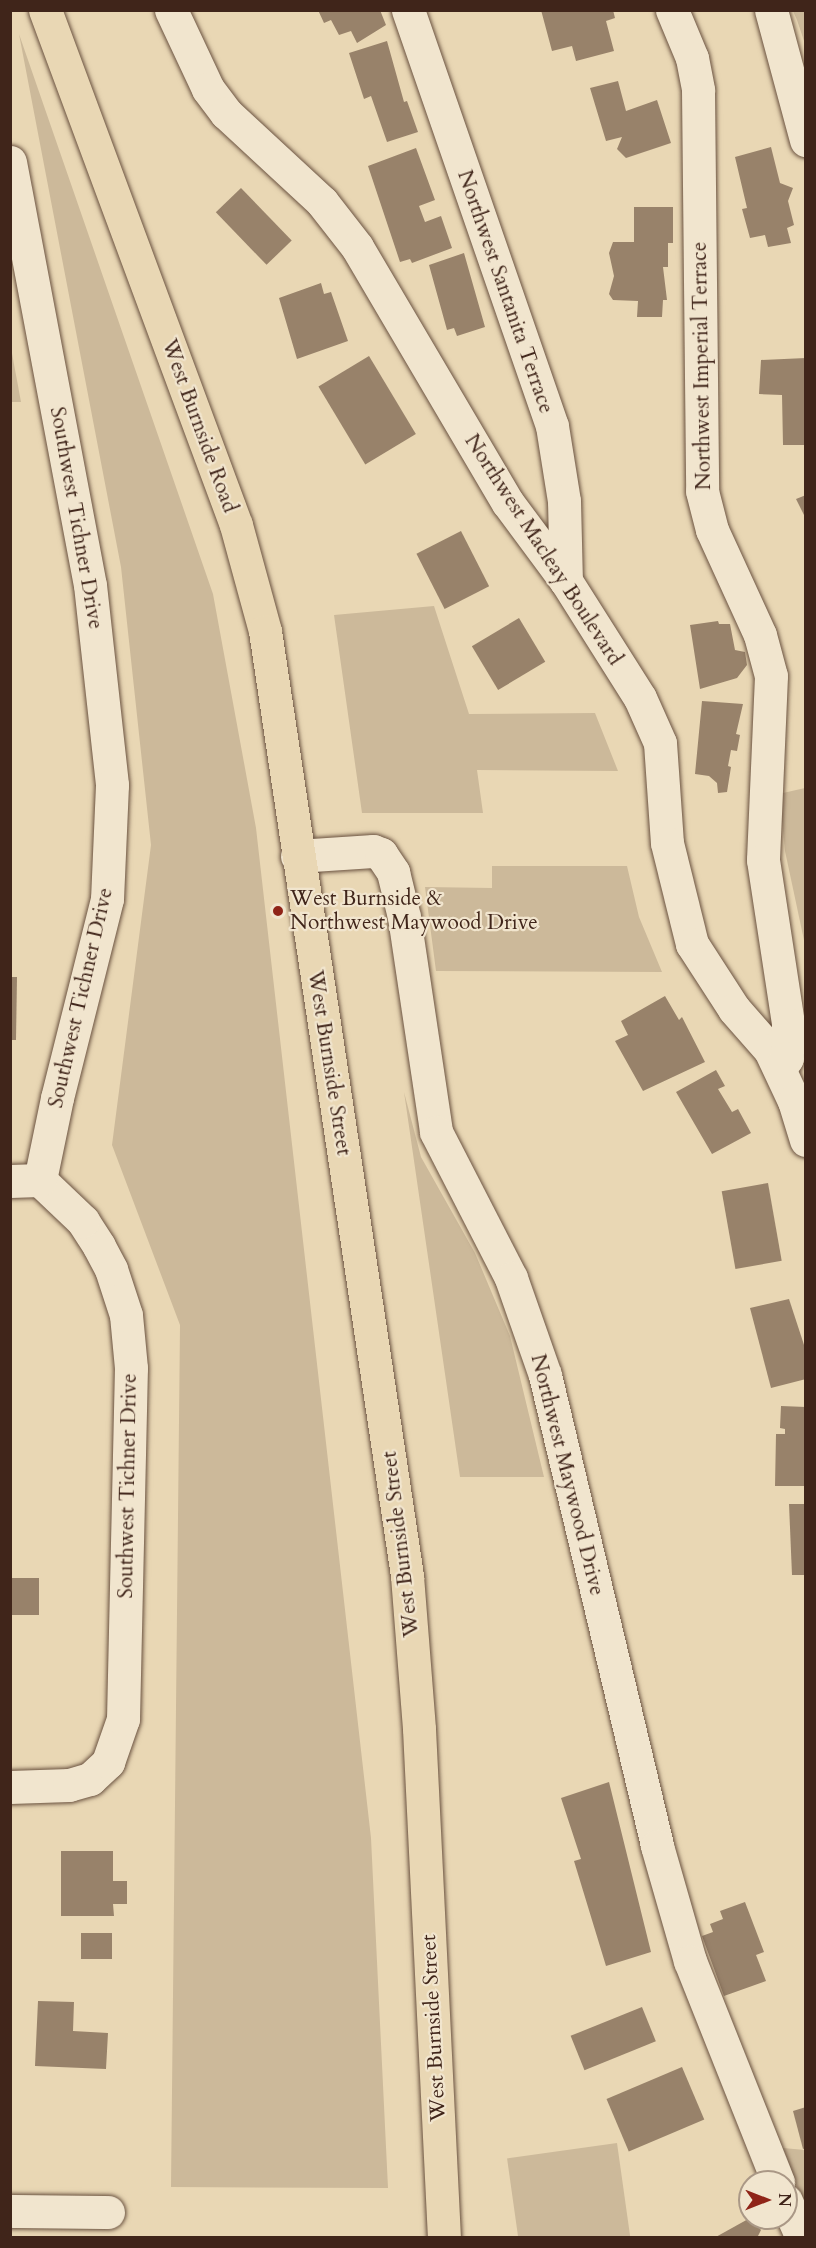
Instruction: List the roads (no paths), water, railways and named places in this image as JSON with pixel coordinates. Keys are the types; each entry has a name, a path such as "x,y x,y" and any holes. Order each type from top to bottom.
{"main road":[{"name":"West Burnside Road","path":"45,10 255,583 297,856"},
{"name":"West Burnside Street","path":"297,856 390,1451 412,1621 444,2238"}],"street":[{"name":"Northwest Macleay Boulevard","path":"171,10 208,89 226,113 339,220 502,493 566,581 640,698 660,743 667,843 692,944 704,968 770,1050 780,1068 806,1140"},
{"name":"Northwest Santanita Terrace","path":"408,10 552,426 564,501 566,581"},
{"name":"Northwest Imperial Terrace","path":"672,10 692,58 698,90 702,491 712,530 760,636 771,676 763,860 788,1024 787,1058 780,1068"},
{"path":"771,10 806,140"},
{"name":"Southwest Tichner Drive","path":"10,162 90,585 112,785 107,899 25,1180 83,1221 99,1246 119,1289 130,1340 123,1719 115,1748 101,1770 90,1779 69,1785 10,1787"},
{"name":"Northwest Maywood Drive","path":"297,856 373,851 381,854 393,873 404,917 436,1132 511,1278 545,1375 655,1835 690,1961 773,2170"},
{"path":"10,2211 108,2212"}],"place":[{"name":"West Burnside & Northwest Maywood Drive","path":"278,911"}]}
